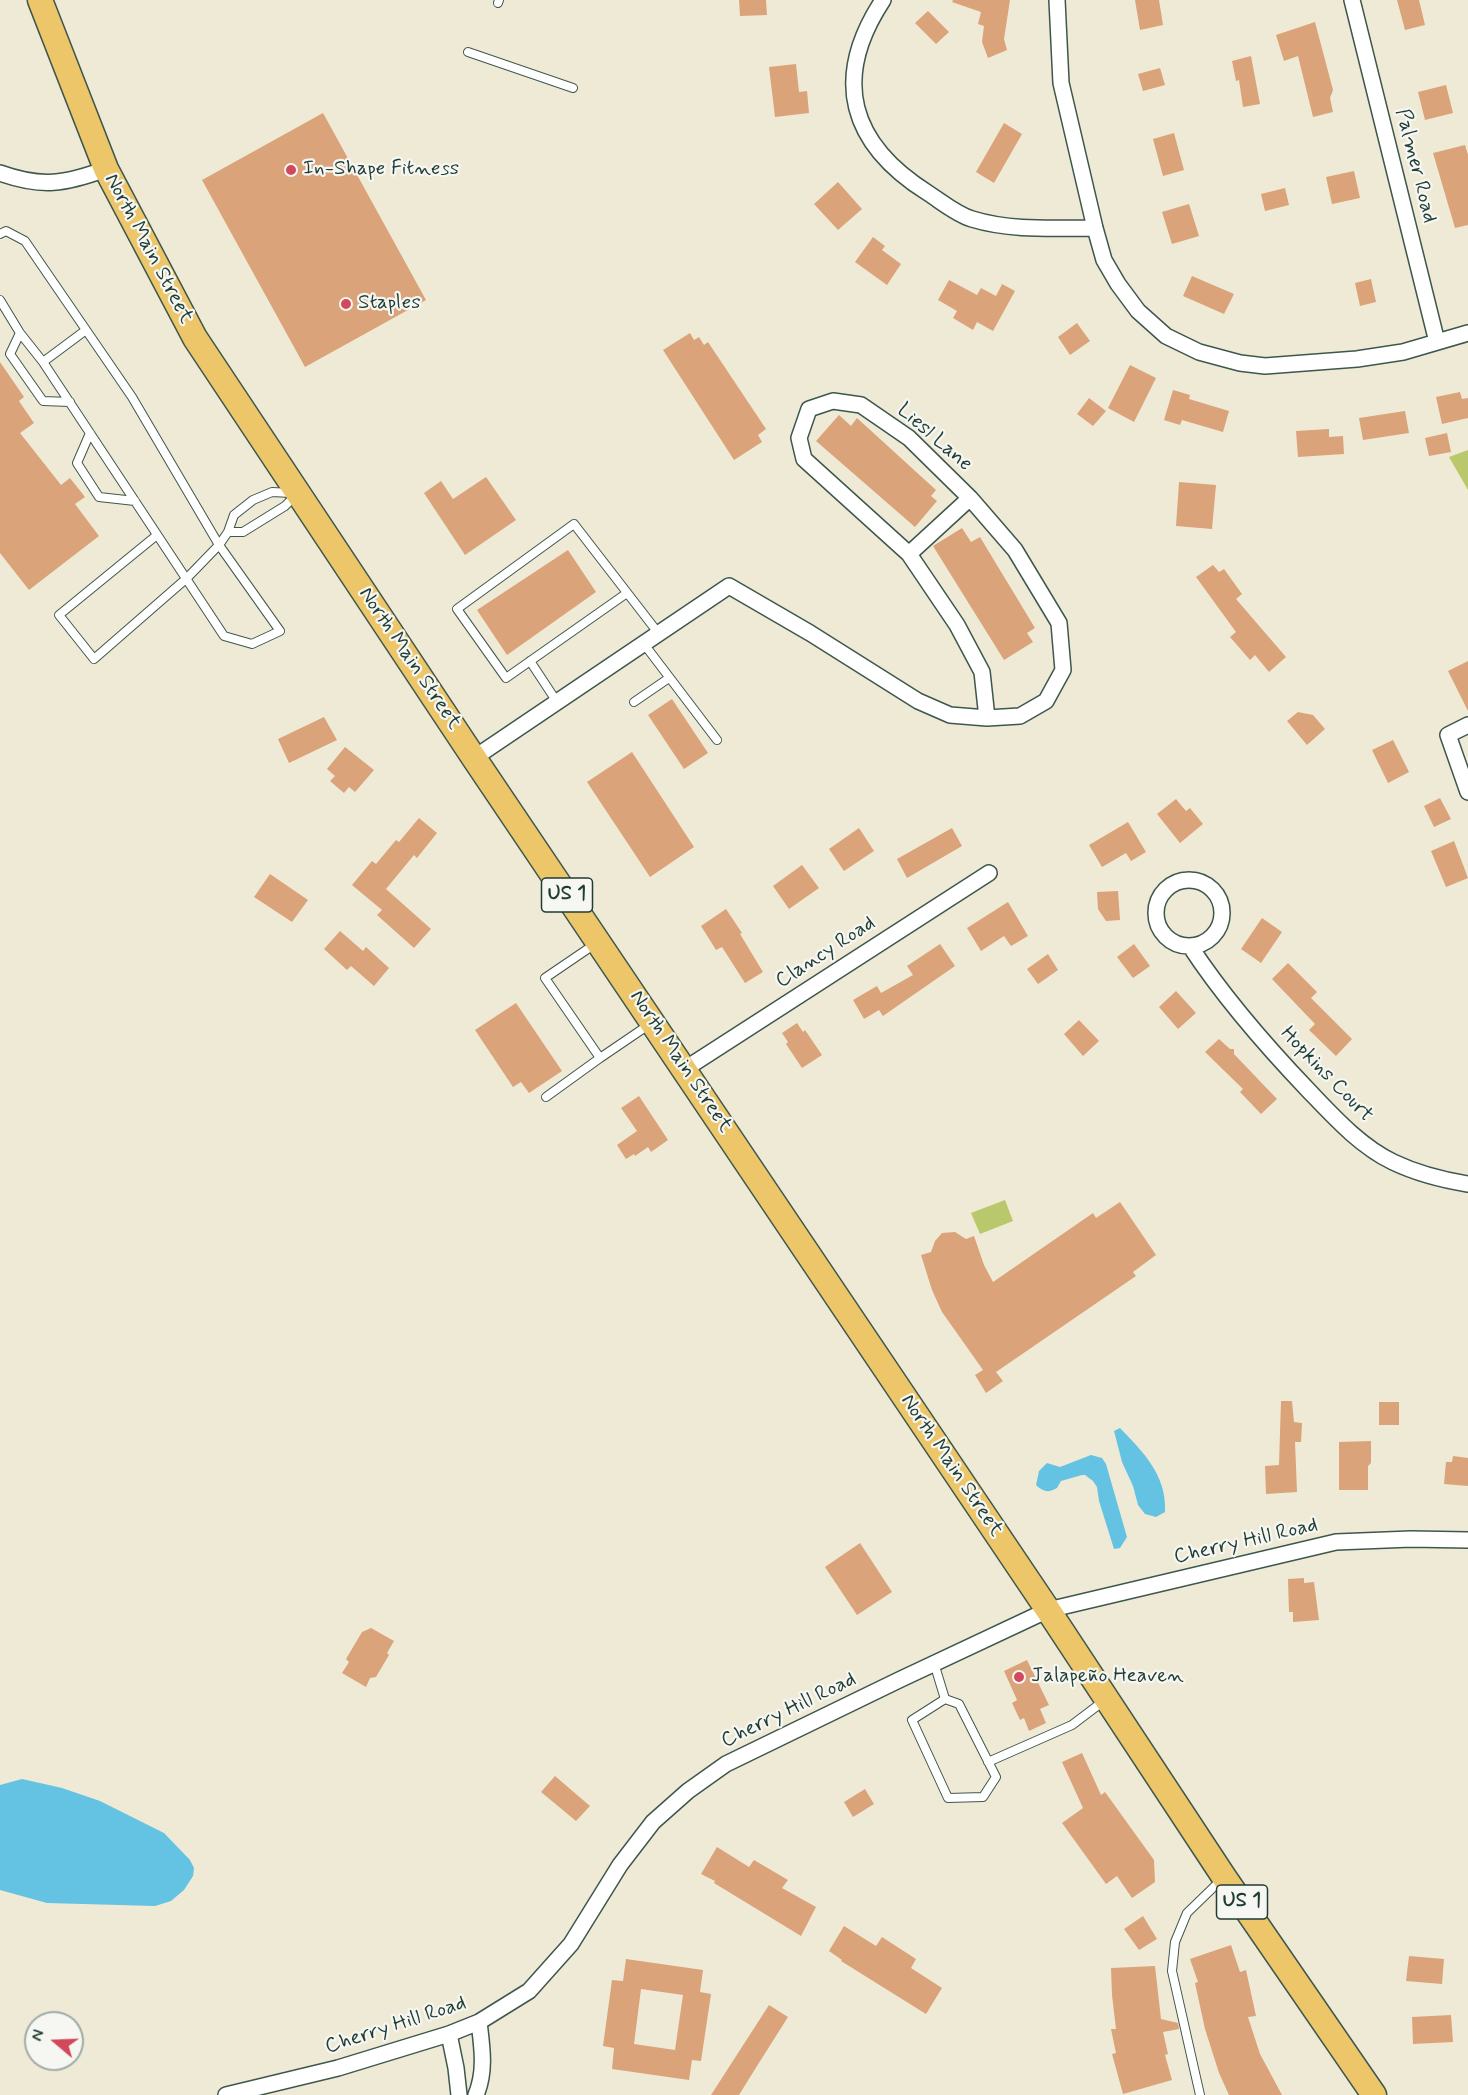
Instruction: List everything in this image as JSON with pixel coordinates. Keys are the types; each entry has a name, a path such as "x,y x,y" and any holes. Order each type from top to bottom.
{"main road":[{"name":"North Main Street","path":"40,0 106,169 195,338 474,758 1048,1610 1224,1877 1374,2095"}],"street":[{"path":"883,0 863,35 856,55 855,101 859,120 868,138 896,170 968,218 990,224 1021,228 1095,228"},
{"path":"1057,0 1061,83 1104,260 1138,311 1166,336 1199,352 1240,363 1274,366 1403,352 1468,333"},
{"name":"Palmer Road","path":"1352,0 1437,342"},
{"path":"0,173 34,182 57,184 106,169"},
{"name":"Liesl Lane","path":"474,758 729,586 810,633 918,701 950,716 987,718 1020,716 1046,701 1063,670 1059,623 1015,550 970,498 909,438 861,405 833,400 809,409 799,438 804,459 909,554 957,625 982,672 987,718"},
{"path":"909,554 970,498"},
{"path":"1468,724 1448,735 1468,792"},
{"name":"Clancy Road","path":"685,1069 989,873"},
{"path":"1187,879 1200,881 1211,888 1219,898 1222,911 1220,924 1214,935 1203,943 1190,946 1178,944 1167,938 1159,927 1156,915 1157,902 1164,890 1187,879"},
{"name":"Hopkins Court","path":"1190,946 1207,972 1282,1062 1359,1140 1393,1162 1436,1177 1468,1184"},
{"name":"Cherry Hill Road","path":"226,2095 338,2068 479,2022 528,1991 543,1975 570,1944 620,1865 653,1822 687,1791 726,1764 1048,1610 1336,1542 1411,1539 1468,1540"},
{"path":"476,2095 480,2086 483,2060 479,2022"},
{"path":"448,2034 456,2068 459,2095"}],"lane":[{"path":"468,52 573,88"},
{"path":"0,234 6,231 25,241 132,397 219,545 280,631 252,644 224,636 0,300"},
{"path":"43,362 86,330"},
{"path":"20,333 10,354 43,401 70,402"},
{"path":"90,433 77,463 99,497 135,501"},
{"path":"157,535 59,615 94,659 187,578 219,545 228,532 234,515 254,500 272,492 298,493"},
{"path":"228,532 243,532 285,506 298,493"},
{"path":"627,593 506,678 457,609 574,524 659,634"},
{"path":"644,644 717,740"},
{"path":"530,661 557,702"},
{"path":"634,702 669,678"},
{"path":"598,941 545,978 600,1058"},
{"path":"546,1097 653,1022"},
{"path":"934,1663 945,1699"},
{"path":"945,1699 959,1704 996,1778 983,1797 948,1798 912,1720 945,1699"},
{"path":"988,1762 1072,1725 1107,1699"},
{"path":"1200,2095 1172,1971 1175,1942 1187,1913 1224,1877"}],"green space":[{"path":"1468,450 1468,490 1449,457"},
{"path":"1005,1200 1013,1221 980,1234 971,1213"}],"water":[{"path":"1120,1428 1145,1455 1158,1475 1165,1499 1165,1512 1156,1517 1145,1514 1138,1505 1133,1486 1122,1462 1114,1431"},
{"path":"1091,1455 1102,1458 1106,1464 1127,1537 1120,1548 1114,1549 1097,1487 1085,1475 1061,1481 1057,1488 1051,1491 1036,1485 1039,1471 1047,1463 1060,1467"},
{"path":"22,1779 62,1788 100,1801 164,1833 190,1860 194,1868 193,1876 184,1890 171,1901 155,1906 47,1903 0,1890 0,1785"}],"building":[{"path":"739,0 766,0 767,15 740,16"},
{"path":"953,0 1010,0 1004,39 1007,50 988,58 982,42 984,26 978,24 981,12 952,2"},
{"path":"1135,0 1159,0 1163,25 1140,30"},
{"path":"1397,0 1419,0 1425,25 1405,30"},
{"path":"928,11 949,32 936,44 915,23"},
{"path":"1315,22 1333,90 1330,98 1333,112 1313,117 1298,56 1284,61 1276,35"},
{"path":"1251,56 1260,104 1243,107 1239,80 1236,81 1232,61"},
{"path":"796,64 799,92 807,91 809,113 775,117 769,67"},
{"path":"1160,68 1165,85 1143,91 1138,74"},
{"path":"1446,85 1453,113 1425,120 1418,92"},
{"path":"323,113 426,300 305,367 202,180"},
{"path":"1004,123 1022,134 994,183 976,172"},
{"path":"1174,133 1184,170 1163,176 1153,139"},
{"path":"1465,145 1468,155 1468,225 1455,228 1433,153"},
{"path":"1354,171 1360,198 1332,204 1326,177"},
{"path":"838,182 862,209 838,230 814,204"},
{"path":"1285,188 1289,205 1265,211 1261,194"},
{"path":"1189,204 1199,236 1172,244 1162,212"},
{"path":"873,237 885,246 882,250 901,264 887,285 855,262"},
{"path":"1192,276 1234,294 1224,314 1183,296"},
{"path":"1371,279 1376,302 1360,306 1355,283"},
{"path":"949,280 977,295 981,288 996,296 1002,284 1015,291 993,331 977,322 973,330 953,318 957,311 938,300"},
{"path":"1077,323 1090,341 1070,355 1058,337"},
{"path":"690,333 694,340 699,337 704,345 708,342 766,429 758,435 762,442 734,460 663,350"},
{"path":"0,362 24,397 19,401 34,423 20,433 61,485 70,478 85,497 75,504 99,536 29,590 0,553"},
{"path":"1130,365 1156,378 1134,422 1108,408"},
{"path":"1173,390 1190,395 1189,399 1229,411 1223,432 1182,420 1180,425 1164,420"},
{"path":"1460,392 1462,399 1468,398 1468,418 1442,424 1436,397"},
{"path":"1089,398 1106,411 1093,426 1077,414"},
{"path":"1405,411 1409,433 1363,440 1359,418"},
{"path":"839,415 851,426 857,418 936,490 931,496 937,501 915,527 816,441"},
{"path":"1329,429 1329,437 1343,436 1344,454 1298,457 1296,431"},
{"path":"1447,433 1451,452 1429,456 1425,438"},
{"path":"486,477 516,520 465,555 424,493 441,481 453,499"},
{"path":"1179,482 1216,485 1212,529 1176,526"},
{"path":"962,528 971,542 980,537 1035,628 1027,633 1033,642 1004,660 933,546"},
{"path":"568,550 596,592 507,655 477,610"},
{"path":"1213,565 1219,572 1224,569 1242,594 1236,599 1286,657 1269,672 1255,655 1250,660 1230,637 1236,632 1196,577"},
{"path":"1468,661 1468,711 1448,671"},
{"path":"672,699 708,753 684,769 648,715"},
{"path":"1298,712 1313,715 1325,729 1307,745 1287,721"},
{"path":"324,717 337,740 289,763 278,739"},
{"path":"1393,740 1409,772 1388,783 1372,750"},
{"path":"345,747 374,770 355,792 349,787 344,793 330,781 335,776 327,769"},
{"path":"632,752 694,847 650,877 587,782"},
{"path":"1440,798 1451,819 1434,827 1424,806"},
{"path":"1176,799 1186,811 1190,808 1203,824 1180,843 1157,814"},
{"path":"419,818 437,833 417,858 414,855 386,889 431,929 414,948 377,915 382,910 352,885 372,861 376,864 396,840 399,842"},
{"path":"1128,822 1146,852 1131,861 1126,853 1102,867 1089,845"},
{"path":"859,828 874,851 844,871 829,849"},
{"path":"952,828 962,846 907,878 897,859"},
{"path":"1454,841 1468,878 1446,887 1431,851"},
{"path":"802,865 819,888 789,909 773,886"},
{"path":"270,874 308,900 292,922 254,897"},
{"path":"1118,891 1120,920 1106,921 1098,909 1097,892"},
{"path":"1008,902 1028,936 1011,946 1004,936 981,951 967,928"},
{"path":"726,909 763,972 745,983 722,947 716,950 701,926"},
{"path":"1262,918 1282,932 1261,963 1241,949"},
{"path":"340,931 363,951 366,947 389,968 374,986 351,966 347,970 324,949"},
{"path":"940,944 955,966 883,1016 879,1010 864,1019 853,1000 877,986 881,993 913,975 907,966"},
{"path":"1134,944 1150,966 1133,978 1117,957"},
{"path":"1048,954 1058,970 1038,984 1027,969"},
{"path":"1288,963 1317,992 1311,998 1352,1039 1336,1056 1309,1030 1315,1024 1272,979"},
{"path":"1176,991 1196,1013 1178,1029 1159,1007"},
{"path":"516,1003 562,1071 529,1093 521,1082 513,1087 475,1030"},
{"path":"1079,1020 1099,1041 1083,1056 1064,1034"},
{"path":"797,1023 803,1032 805,1030 822,1055 802,1068 786,1044 788,1042 782,1033"},
{"path":"1219,1039 1230,1049 1234,1049 1234,1054 1277,1099 1261,1114 1240,1092 1243,1089 1205,1052"},
{"path":"639,1096 668,1140 651,1152 648,1147 626,1159 617,1145 637,1131 621,1108"},
{"path":"1120,1202 1156,1255 1133,1272 1136,1276 996,1372 1003,1381 986,1393 975,1375 983,1370 942,1312 921,1255 931,1252 935,1241 942,1233 955,1232 966,1239 974,1236 984,1265 993,1282 1093,1213 1096,1218"},
{"path":"1281,1401 1292,1401 1294,1422 1302,1423 1301,1442 1295,1442 1297,1492 1266,1494 1265,1466 1279,1465"},
{"path":"1379,1402 1399,1402 1399,1425 1379,1425"},
{"path":"1371,1441 1368,1490 1339,1490 1339,1442"},
{"path":"1453,1456 1468,1458 1468,1486 1444,1484 1446,1462 1452,1462"},
{"path":"860,1543 892,1592 857,1615 825,1567"},
{"path":"1304,1578 1304,1583 1314,1582 1319,1620 1293,1622 1293,1612 1289,1612 1288,1579"},
{"path":"371,1628 394,1641 376,1677 370,1678 366,1687 342,1673 349,1662 346,1659 362,1632"},
{"path":"1027,1660 1049,1705 1040,1709 1046,1723 1029,1731 1024,1718 1020,1720 1012,1703 1017,1700 1004,1671"},
{"path":"1082,1753 1101,1795 1105,1792 1154,1860 1155,1882 1132,1898 1117,1876 1106,1884 1062,1823 1083,1808 1062,1762"},
{"path":"555,1776 590,1806 576,1821 541,1792"},
{"path":"865,1789 874,1804 853,1817 844,1802"},
{"path":"717,1847 749,1867 754,1860 788,1880 782,1888 816,1907 801,1936 701,1874"},
{"path":"1143,1916 1157,1939 1139,1950 1124,1929"},
{"path":"844,1926 876,1946 882,1937 916,1959 911,1968 942,1988 926,2014 841,1961 829,1951"},
{"path":"1231,1945 1240,1972 1246,1970 1256,2016 1248,2017 1260,2054 1282,2095 1229,2095 1219,2073 1205,2029 1195,1983 1198,1982 1190,1959"},
{"path":"1409,1956 1444,1959 1442,1984 1406,1981"},
{"path":"626,1959 703,1970 700,1992 711,1994 701,2061 692,2060 689,2080 612,2069 614,2048 603,2046 612,1980 623,1981","holes":["641,1989 683,1995 675,2050 634,2044"]},
{"path":"1155,1966 1161,2019 1178,2023 1179,2029 1163,2032 1168,2054 1165,2055 1172,2080 1123,2094 1112,2054 1116,2053 1111,2029 1116,2029 1111,1968"},
{"path":"769,2005 788,2017 739,2095 711,2095"},
{"path":"1451,2015 1453,2042 1413,2044 1412,2017"}],"place":[{"name":"In-Shape Fitness","path":"291,170"},
{"name":"Staples","path":"346,304"},
{"name":"Jalapeño Heaven","path":"1019,1677"}]}
